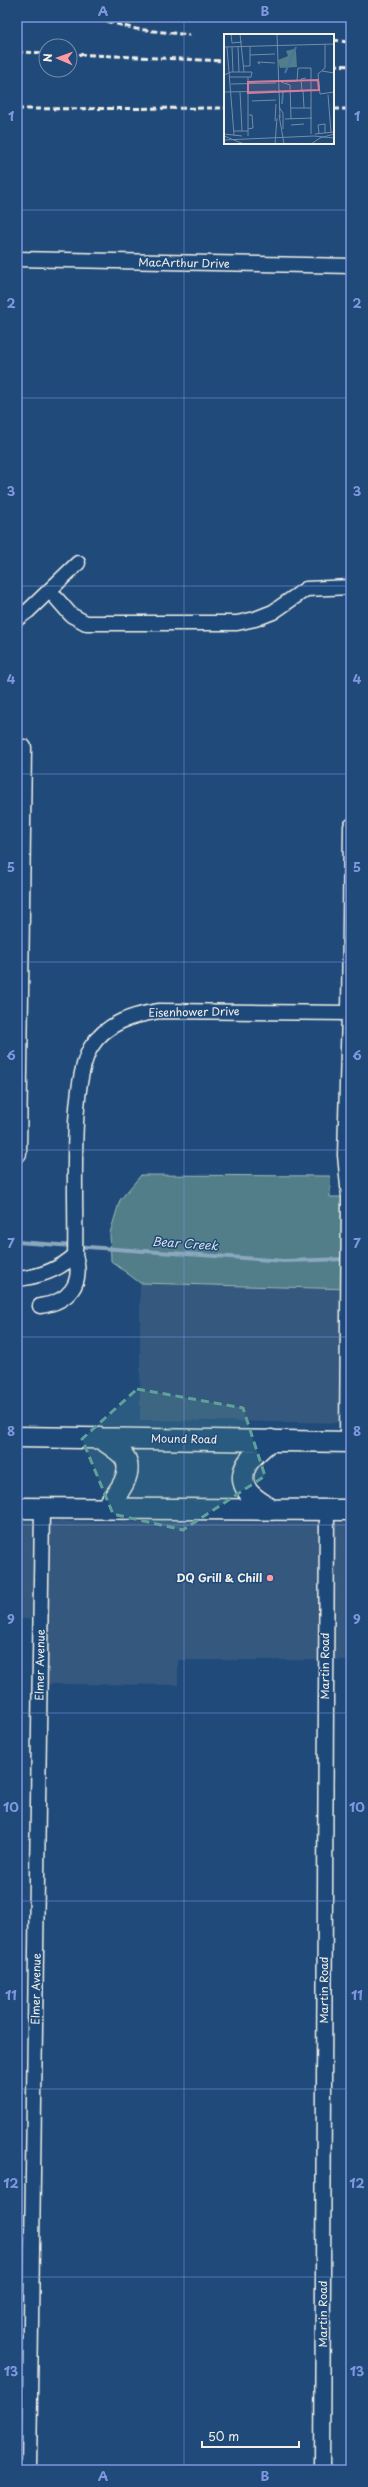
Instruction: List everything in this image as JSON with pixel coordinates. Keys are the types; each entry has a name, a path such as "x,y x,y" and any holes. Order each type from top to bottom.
{"main road":[{"name":"Mound Road","path":"17,1437 349,1442"},
{"path":"100,1438 120,1453 126,1460 128,1468 124,1482 106,1508"},
{"path":"272,1440 246,1464 243,1477 250,1494 272,1510"},
{"path":"17,1508 351,1510"}],"street":[{"name":"MacArthur Drive","path":"17,259 351,266"},
{"path":"17,619 25,615 78,563"},
{"path":"50,591 71,615 86,623 217,625 259,618 306,589 351,587"},
{"path":"17,747 24,747 19,1154"},
{"path":"349,1442 349,1197 345,1155 350,1013 351,826"},
{"name":"Eisenhower Drive","path":"40,1306 59,1302 72,1289 79,1268 75,1255 77,1111 82,1074 92,1046 112,1025 131,1017 159,1011 350,1013"},
{"path":"17,1279 42,1274 69,1261 75,1255"},
{"name":"Elmer Avenue","path":"29,2470 42,1509"},
{"name":"Martin Road","path":"322,2470 327,1509"}],"highlighted area":[{"path":"137,1389 243,1408 265,1476 183,1530 113,1514 82,1439"}],"shaded area":[{"path":"140,1283 351,1289 351,1423 140,1420"},
{"path":"17,1521 351,1523 351,1660 178,1660 178,1685 45,1684 45,1619 17,1619"}],"green space":[{"path":"141,1175 330,1176 330,1197 351,1197 351,1289 140,1283 111,1261 110,1233 120,1200"}],"waterway":[{"name":"Bear Creek","path":"17,1242 284,1261 347,1259"}],"railway":[{"path":"90,17 136,29 190,35"},
{"path":"343,17 351,22"},
{"path":"334,40 347,42"},
{"path":"17,52 38,53"},
{"path":"78,54 224,61"},
{"path":"334,65 351,66"},
{"path":"17,109 224,108"},
{"path":"334,109 351,109"}],"place":[{"name":"DQ Grill & Chill","path":"270,1578"}]}
